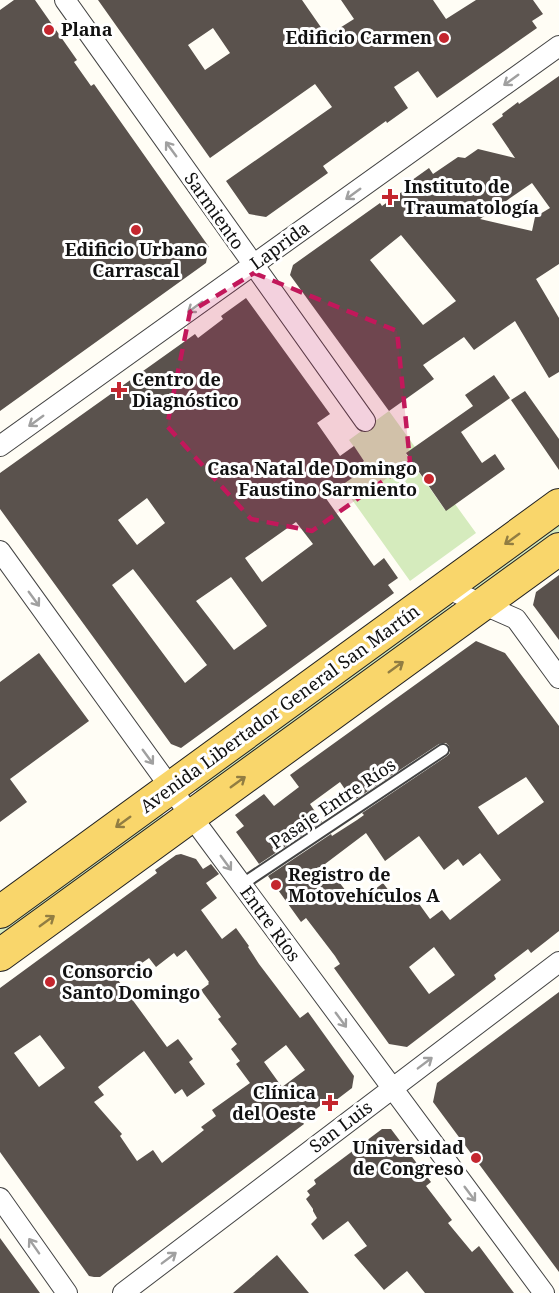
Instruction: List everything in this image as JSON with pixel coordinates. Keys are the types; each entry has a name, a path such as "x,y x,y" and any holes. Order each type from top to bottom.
{"main road":[{"name":"Avenida Libertador General San Martín","path":"0,912 559,505"},
{"name":"Avenida Libertador General San Martín","path":"0,955 559,549"}],"street":[{"name":"Sarmiento","path":"65,0 365,421"},
{"name":"Laprida","path":"0,446 559,46"},
{"name":"Entre Ríos","path":"0,551 241,885 544,1293"},
{"path":"446,588 516,619 559,678"},
{"name":"San Luis","path":"123,1293 559,962"},
{"path":"0,1198 68,1293"}],"lane":[{"name":"Pasaje Entre Ríos","path":"241,885 442,750"}],"highlighted area":[{"path":"254,273 397,331 410,462 312,531 251,519 167,426 190,312"}],"green space":[{"path":"389,411 415,447 406,454 445,510 455,504 476,533 410,581 338,480 364,461 349,440"},
{"path":"559,518 559,534 479,593 472,588"},
{"path":"450,602 454,607 198,794 194,788"},
{"path":"159,812 164,818 0,942 0,925"}],"building":[{"path":"14,0 35,0 77,60 74,62 91,86 94,84 209,247 206,263 0,411 0,10"},
{"path":"98,0 302,0 327,36 354,19 341,0 433,0 446,19 476,0 533,0 543,14 532,21 537,28 437,98 418,71 394,87 408,108 323,166 328,173 266,217 249,214 226,181 332,107 315,84 210,158","holes":["213,28 230,53 205,70 188,45"]},
{"path":"559,76 559,264 536,279 559,318 559,372 549,378 515,321 474,350 464,337 423,365 434,379 389,411 290,275 293,265 380,203 382,206 410,186 408,183 429,168 433,174 458,157 465,158 478,149 515,158 492,124 518,102 519,104","holes":["532,183 550,208 535,217 532,231 480,219","401,235 456,301 423,325 370,260"]},
{"path":"246,298 330,414 317,423 340,456 354,446 364,461 358,466 362,471 325,497 374,566 384,558 398,578 388,585 394,593 181,748 171,744 0,509 0,473 195,334 198,338 223,319 221,316","holes":["147,498 165,523 137,545 118,520","296,522 313,544 262,582 245,558","133,569 207,665 185,683 112,585","231,577 267,626 234,650 196,601"]},
{"path":"494,375 510,398 461,432 482,463 495,454 505,469 446,511 406,453 473,406 465,395"},
{"path":"525,391 559,439 559,470 511,400"},
{"path":"559,575 559,640 533,605 536,592"},
{"path":"476,641 505,653 559,726 559,931 531,953 528,949 494,975 496,979 407,1047 389,1044 334,968 340,964 335,956 306,918 301,922 268,876 331,834 332,836 357,820 364,815 362,813 447,756 450,753 449,746 446,743 439,744 353,801 340,782 310,804 322,822 259,864 236,832 244,826 235,815 264,794 274,806 299,787 290,775","holes":["526,777 544,802 498,835 478,807","366,833 385,861 419,836 444,870 458,859 463,866 480,853 501,880 450,920 442,910 430,919 412,894 399,904 383,883 356,904 325,864","434,947 455,975 429,994 409,967"]},
{"path":"39,653 89,721 10,779 27,802 0,822 0,682"},
{"path":"181,854 196,859 203,869 211,864 219,874 206,883 217,898 201,910 222,939 236,928 259,964 300,1018 308,1012 354,1076 352,1088 327,1107 324,1103 301,1120 304,1124 100,1277 89,1276 0,1152 0,988 157,873 155,870","holes":["186,950 209,982 201,990 221,1017 218,1019 237,1044 231,1049 240,1061 236,1064 250,1083 212,1110 216,1116 201,1127 204,1130 162,1163 153,1150 137,1161 120,1136 122,1134 94,1102 104,1095 98,1087 144,1051 175,1094 182,1089 187,1097 205,1084 189,1062 193,1059 178,1039 167,1047 118,980 149,958 156,967 174,953 177,957","40,1035 65,1068 39,1087 14,1053","286,1045 305,1070 282,1087 264,1062"]},
{"path":"559,992 559,1272 433,1102 437,1083"},
{"path":"382,1129 391,1129 431,1182 426,1186 452,1220 448,1223 472,1252 479,1246 514,1293 425,1293 407,1271 384,1290 354,1255 367,1246 348,1221 323,1240 311,1224 317,1218 306,1199 310,1195 307,1191 316,1184 314,1180"},
{"path":"0,1238 40,1293 0,1293"},
{"path":"277,1255 309,1293 233,1293"}],"place":[{"name":"Plana","path":"49,30"},
{"name":"Edificio Carmen","path":"444,38"},
{"name":"Instituto de Traumatología","path":"390,197"},
{"name":"Edificio Urbano Carrascal","path":"136,230"},
{"name":"Centro de Diagnóstico","path":"119,390"},
{"name":"Casa Natal de Domingo Faustino Sarmiento","path":"429,479"},
{"name":"Registro de Motovehículos A","path":"276,885"},
{"name":"Consorcio Santo Domingo","path":"50,982"},
{"name":"Clínica del Oeste","path":"330,1103"},
{"name":"Universidad de Congreso","path":"476,1158"}]}
